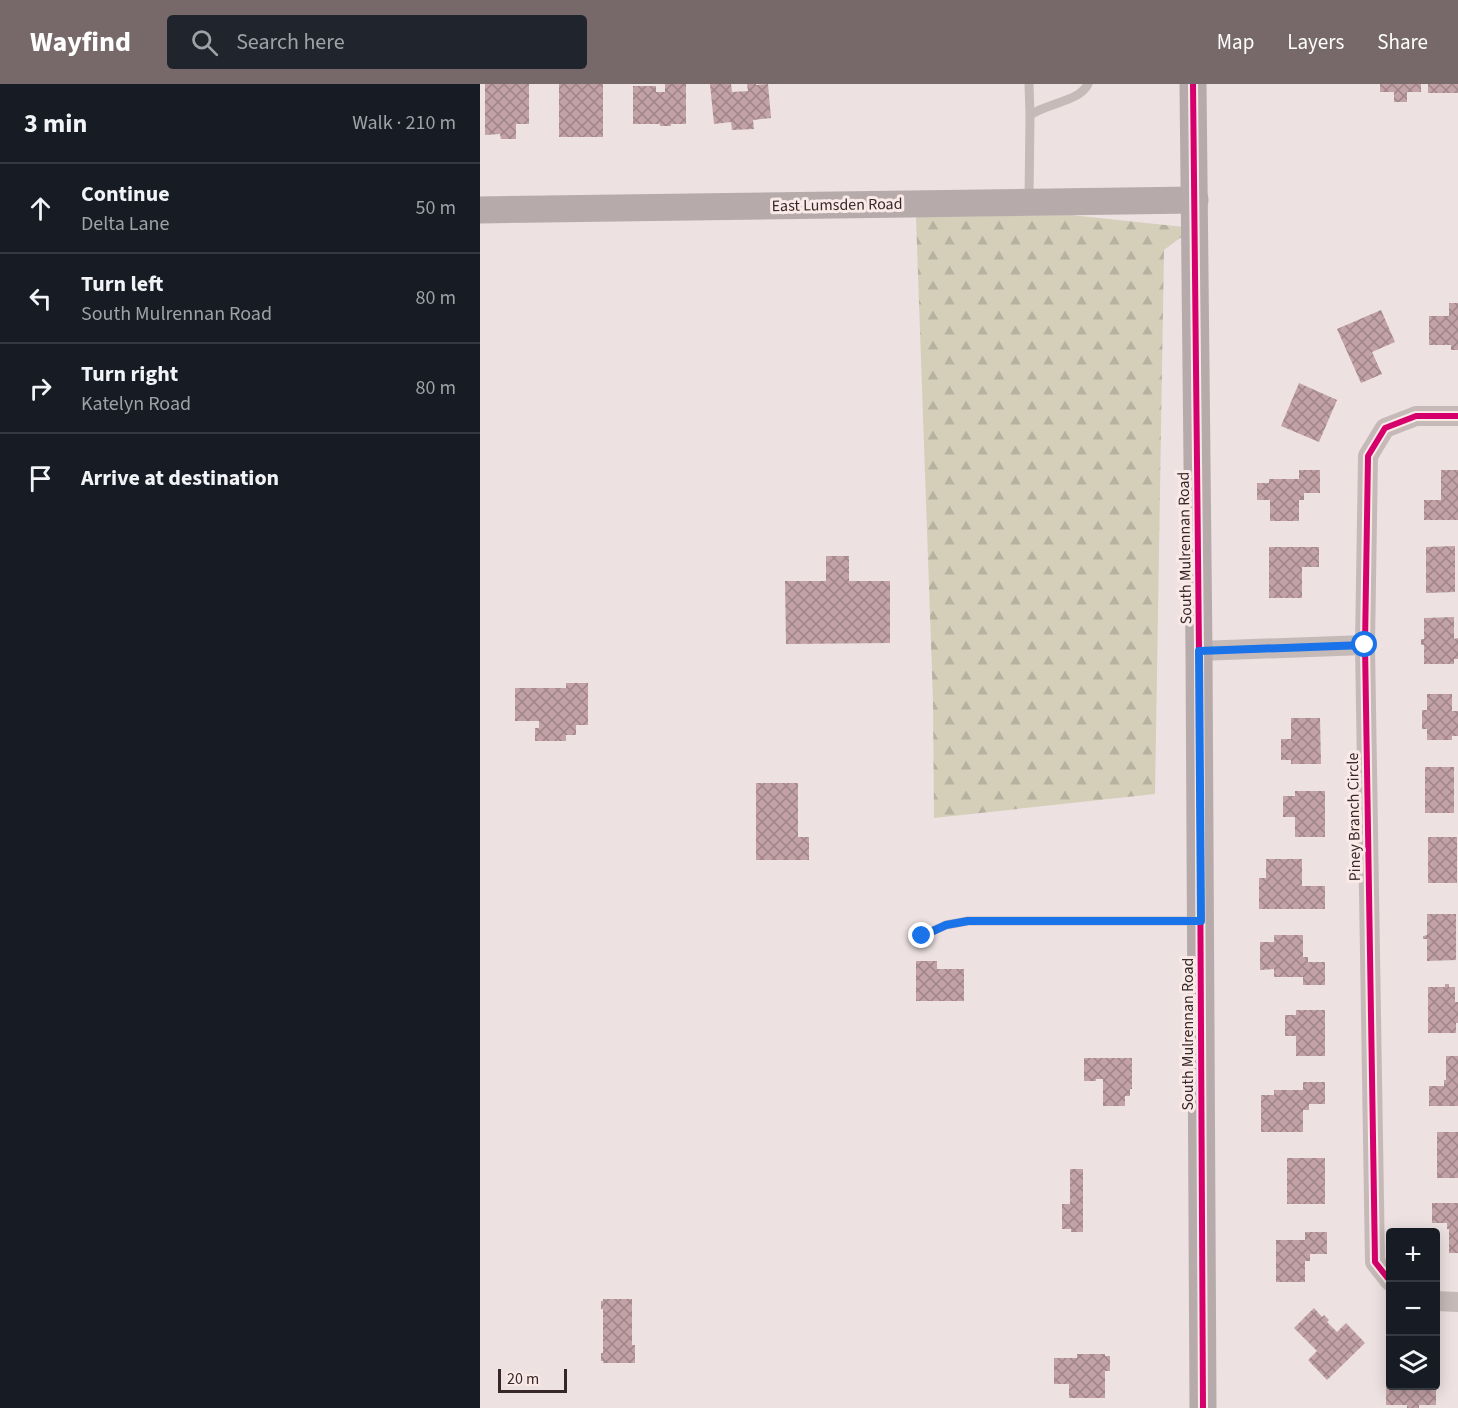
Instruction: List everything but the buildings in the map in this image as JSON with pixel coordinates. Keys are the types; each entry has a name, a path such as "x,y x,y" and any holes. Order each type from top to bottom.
{"street":[{"name":"South Mulrennan Road","path":"1193,84 1203,1408"},
{"name":"East Lumsden Road","path":"480,210 1195,200"},
{"name":"Piney Branch Circle","path":"1386,1276 1375,1262 1365,645 1368,456 1385,428 1416,416 1458,417"},
{"path":"1199,651 1365,645"},
{"path":"1440,1301 1458,1302"}],"lane":[{"path":"1029,84 1029,202"},
{"path":"1030,115 1047,106 1071,98 1085,90 1088,84"},
{"path":"922,936 946,925 968,921 1201,921"}],"green space":[{"path":"1071,215 1184,227 1184,235 1164,250 1155,794 934,818 933,701 916,217"}],"cycle path":[{"path":"1193,84 1203,1408"},
{"path":"1386,1276 1375,1262 1365,645 1368,456 1385,428 1416,416 1458,416"}],"route":[{"path":"922,936 946,925 968,921 1201,921 1199,651 1365,645"}]}
